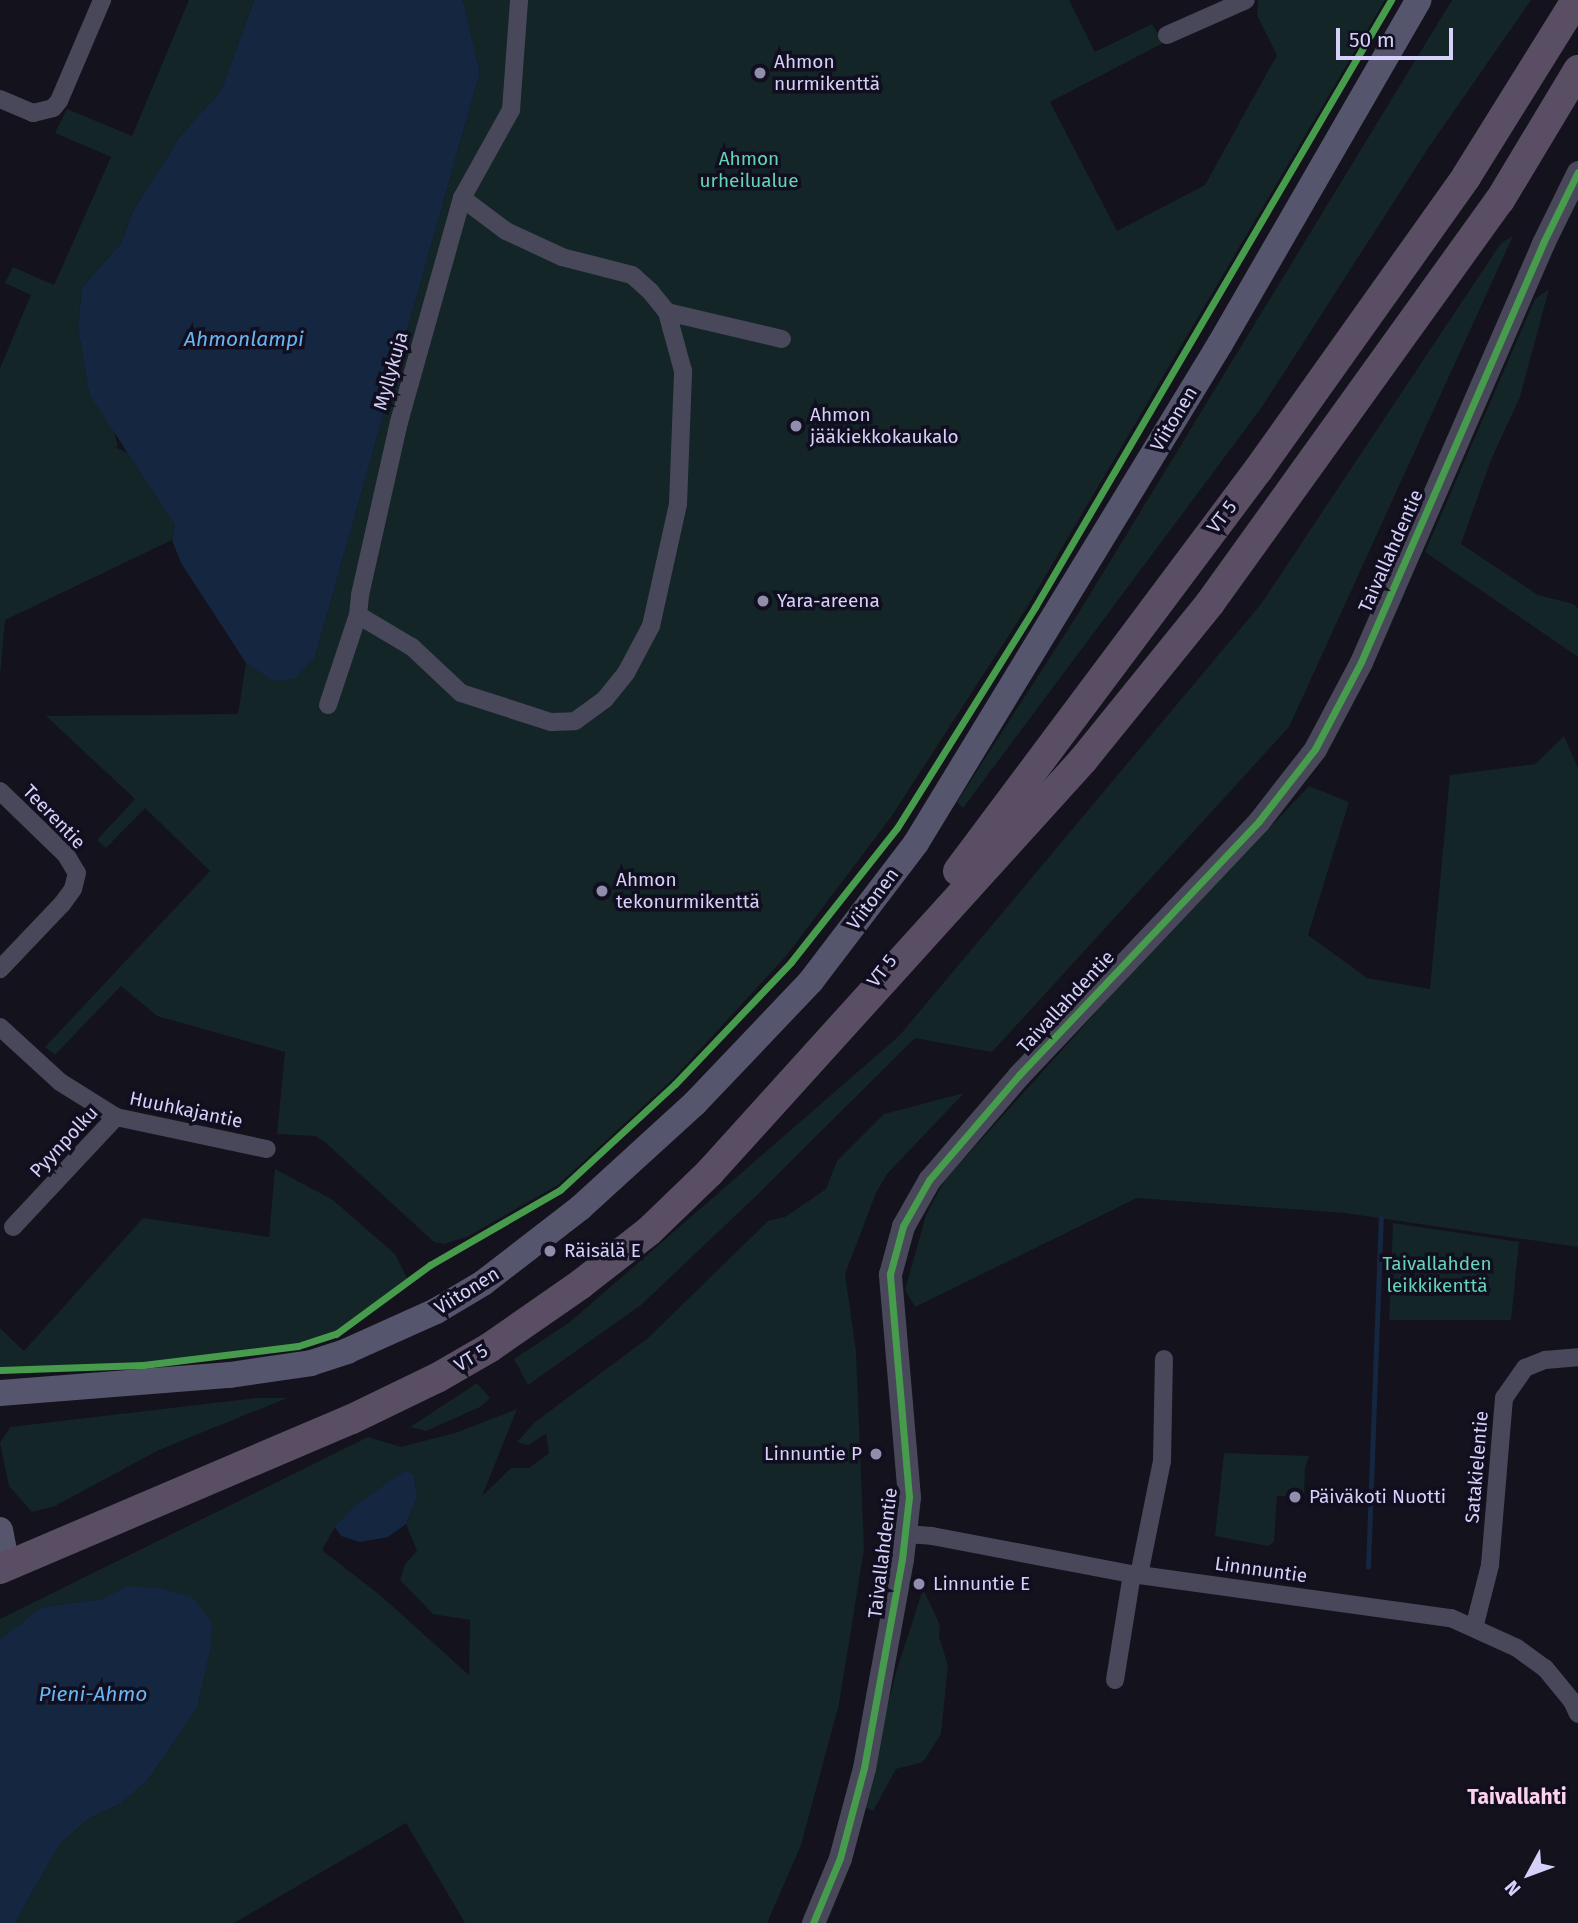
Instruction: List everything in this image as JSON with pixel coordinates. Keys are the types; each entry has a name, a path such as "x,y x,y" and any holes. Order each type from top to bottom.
{"highway":[{"name":"VT 5","path":"846,1019 1258,470 1466,177 1576,0"},
{"name":"VT 5","path":"4,1567 352,1419 437,1378 488,1348 581,1284 649,1231 710,1172 1083,760 1210,603 1500,200 1578,70"}],"main road":[{"name":"Viitonen","path":"0,1393 230,1375 312,1363 387,1335 436,1311 483,1283 538,1243 695,1103 811,981 916,843 1220,344 1419,0"},
{"path":"0,1530 4,1567"}],"street":[{"path":"0,99 33,113 53,108 59,102 102,0"},
{"name":"Myllykuja","path":"328,705 358,615 360,595 398,422 462,198 511,110 519,0"},
{"path":"1167,35 1246,0"},
{"name":"Taivallahdentie","path":"813,1923 840,1858 864,1768 905,1534 909,1497 890,1274 902,1226 929,1180 1019,1075 1259,821 1315,749 1361,662 1543,243 1578,172"},
{"path":"358,615 412,647 461,694 529,718 551,722 575,721 605,699 626,673 652,626 678,505 683,371 667,312 651,292 632,275 562,257 506,231 462,198"},
{"path":"667,312 782,339"},
{"name":"Teerentie","path":"0,791 66,855 76,873 72,889 62,904 0,969"},
{"name":"Huuhkajantie","path":"0,1027 60,1082 116,1117 267,1149"},
{"name":"Pyynpolku","path":"13,1227 116,1117"},
{"name":"Satakielentie","path":"1474,1628 1490,1564 1504,1398 1525,1368 1545,1360 1578,1357"},
{"path":"1115,1680 1135,1574 1162,1461 1164,1359"},
{"name":"Linnnuntie","path":"905,1534 932,1536 1135,1574 1438,1616 1474,1628 1517,1648 1545,1668 1572,1701 1578,1714"}],"green space":[{"path":"189,0 254,0 221,91 181,135 133,211 121,243 82,287 78,327 89,394 113,427 118,447 113,446 128,453 175,525 172,540 5,620 0,676 0,368 31,295 5,283 13,267 54,285 111,157 55,133 67,109 132,136"},
{"name":"Ahmon urheilualue","path":"463,0 1069,0 1095,52 1152,24 1163,43 1050,102 1117,231 1205,185 1277,55 1257,15 1258,0 1385,0 1026,609 891,817 787,955 673,1079 558,1185 467,1237 444,1244 434,1242 326,1143 315,1136 277,1134 285,1052 157,1016 121,986 55,1055 45,1047 210,871 145,808 106,848 97,840 135,799 46,716 238,714 246,663 274,681 315,657 480,72"},
{"path":"1452,0 1531,0 1429,147 1262,407 963,808 957,802 1081,609"},
{"path":"1513,236 1289,727 992,1052 915,1038 754,1198 641,1305 528,1385 514,1359 570,1322 899,1036 1261,604 1501,243"},
{"path":"1549,289 1520,397 1491,460 1461,544 1538,595 1574,604 1578,609 1578,657 1425,552 1535,299"},
{"path":"1564,736 1578,768 1578,1247 1345,1213 1137,1198 915,1307 905,1290 926,1215 944,1181 1116,990 1309,786 1349,802 1308,935 1367,978 1430,989 1450,775 1535,764"},
{"path":"964,1093 887,1174 876,1193 845,1274 856,1351 864,1549 839,1704 801,1845 767,1923 465,1923 406,1823 234,1923 15,1923 59,1845 88,1819 120,1804 147,1781 197,1708 210,1652 127,1586 104,1599 42,1607 0,1639 0,1619 368,1437 401,1447 458,1432 517,1409 482,1496 511,1468 529,1468 549,1453 546,1434 528,1445 517,1442 535,1422 648,1338 768,1221 785,1217 826,1189 837,1161 884,1114","holes":["406,1470 414,1475 417,1498 406,1524 417,1551 405,1564 400,1580 433,1614 470,1620 469,1675 380,1595 322,1550 335,1527"]},
{"path":"275,1169 333,1200 395,1254 409,1282 336,1334 298,1346 143,1365 0,1370 0,1328 24,1351 143,1218 269,1237"},
{"name":"Taivallahden leikkikenttä","path":"1393,1223 1519,1242 1511,1320 1389,1320"},
{"path":"477,1383 490,1398 480,1407 426,1431 410,1427"},
{"path":"257,1398 287,1398 159,1450 55,1506 32,1512 9,1486 0,1443 10,1427"},
{"path":"1224,1453 1309,1456 1305,1468 1304,1496 1277,1496 1274,1542 1268,1546 1215,1536"},
{"path":"923,1589 940,1625 939,1637 948,1665 941,1734 923,1762 896,1769 873,1811 862,1806 897,1669"}],"water":[{"name":"Ahmonlampi","path":"254,0 463,0 480,72 315,657 294,679 273,681 246,663 181,563 172,540 175,525 89,394 78,327 82,287 121,243 133,211 181,135 221,91"},
{"path":"406,1470 414,1475 417,1498 406,1524 388,1537 360,1542 341,1536 335,1527 354,1506"},
{"name":"Pieni-Ahmo","path":"127,1586 161,1588 193,1598 212,1622 210,1652 197,1708 147,1781 120,1804 88,1819 59,1845 15,1923 0,1923 0,1639 42,1607 103,1599"}],"waterway":[{"path":"1368,1567 1381,1218"}],"cycle path":[{"path":"0,1370 143,1365 298,1346 336,1334 430,1265 560,1190 675,1084 791,962 897,828 1035,607 1391,0"},
{"path":"813,1923 840,1858 864,1768 902,1559 909,1497 890,1274 903,1226 929,1180 1019,1075 1259,821 1315,749 1361,662 1543,243 1578,172"}],"place":[{"name":"Ahmon nurmikenttä","path":"760,73"},
{"name":"Ahmon jääkiekkokaukalo","path":"796,426"},
{"name":"Yara-areena","path":"763,601"},
{"name":"Ahmon tekonurmikenttä","path":"602,891"},
{"name":"Räisälä E","path":"550,1251"},
{"name":"Linnuntie P","path":"876,1454"},
{"name":"Päiväkoti Nuotti","path":"1295,1497"},
{"name":"Linnuntie E","path":"919,1584"}],"district":[{"name":"Taivallahti","path":"1517,1797"}]}
